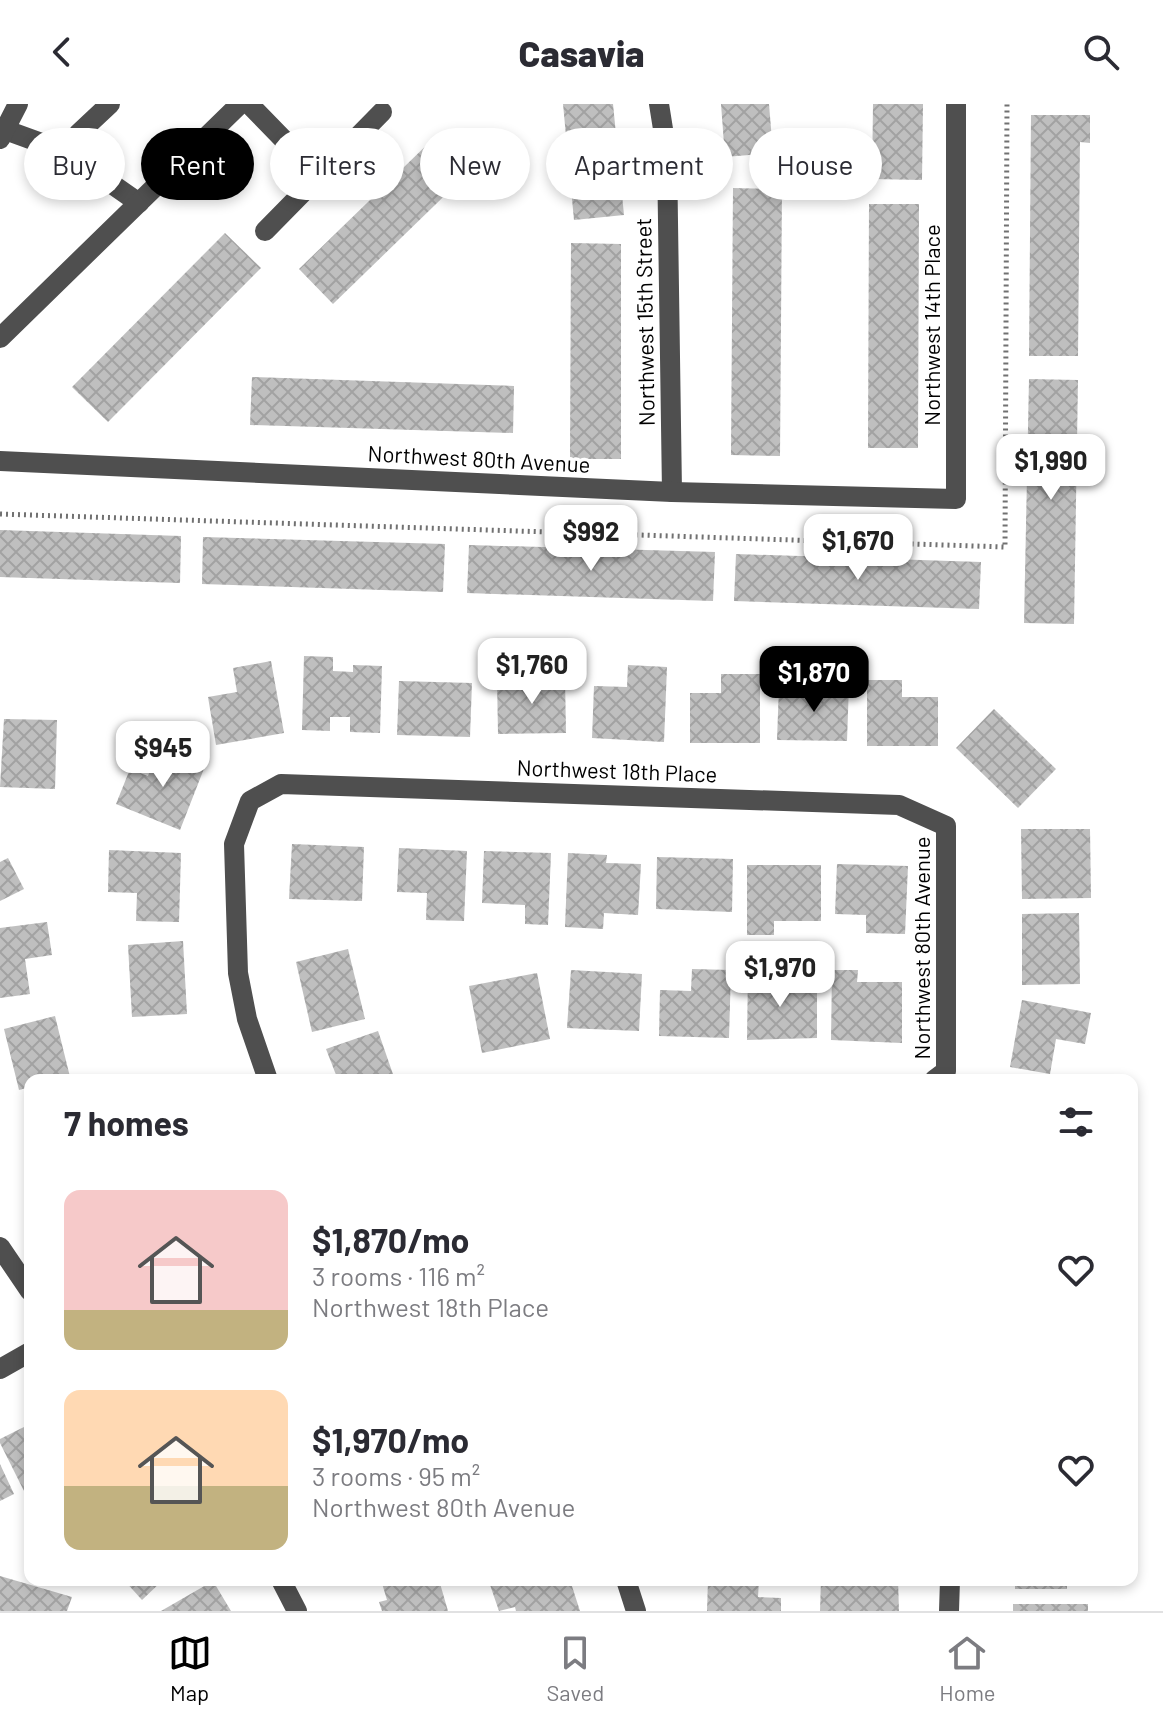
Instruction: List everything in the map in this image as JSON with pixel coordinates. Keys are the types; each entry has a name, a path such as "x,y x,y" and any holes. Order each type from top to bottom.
{"street":[{"path":"18,104 2,132 24,139"},
{"path":"81,128 88,104"},
{"path":"84,128 110,104"},
{"path":"0,338 240,104"},
{"path":"249,104 272,128"},
{"name":"Northwest 15th Street","path":"659,104 667,154 672,492"},
{"name":"Northwest 14th Place","path":"956,104 956,499"},
{"path":"366,128 382,112"},
{"path":"125,193 139,203"},
{"path":"265,231 295,200"},
{"name":"Northwest 80th Avenue","path":"0,461 672,492 956,499"},
{"name":"Northwest 18th Place","path":"266,1074 247,1019 238,973 234,844 250,801 281,784 899,805 946,826"},
{"name":"Northwest 80th Avenue","path":"940,1074 946,826"},
{"path":"0,1247 24,1282"},
{"path":"0,1369 24,1355"},
{"path":"284,1586 297,1611"},
{"path":"628,1586 636,1611"},
{"path":"949,1611 950,1586"}],"building":[{"path":"563,104 613,104 615,128 565,128"},
{"path":"721,104 769,104 771,128 749,128 749,155 733,156 733,128 723,128"},
{"path":"873,104 923,104 922,180 882,179 882,128 873,128"},
{"path":"1031,115 1090,115 1090,143 1080,142 1078,356 1029,356"},
{"path":"420,152 420,200 440,200 333,304 299,269 370,200 404,200 404,167"},
{"path":"733,188 749,188 749,200 782,200 780,456 731,455"},
{"path":"572,200 623,200 624,215 574,220"},
{"path":"869,204 919,204 918,448 868,448"},
{"path":"225,233 261,268 108,422 72,387"},
{"path":"571,243 621,244 621,459 570,459"},
{"path":"252,377 514,386 513,433 250,425"},
{"path":"1029,379 1078,380 1074,624 1024,623"},
{"path":"0,530 181,536 180,583 0,577"},
{"path":"203,537 445,544 443,592 202,584"},
{"path":"469,545 715,552 713,601 467,593"},
{"path":"736,554 981,562 979,609 734,601"},
{"path":"304,656 333,657 333,671 353,672 353,665 382,666 380,733 350,732 350,717 330,717 330,731 302,730"},
{"path":"271,661 284,733 216,745 208,697 237,692 233,668"},
{"path":"628,665 667,667 664,742 592,738 594,686 627,687"},
{"path":"721,674 760,674 760,743 690,743 690,693 721,693"},
{"path":"565,678 566,733 498,734 497,679"},
{"path":"867,680 902,680 902,697 938,697 938,746 867,746"},
{"path":"399,681 472,683 470,737 397,735"},
{"path":"821,683 849,684 847,741 777,740 779,686 799,686 799,697 820,698"},
{"path":"994,709 1056,769 1018,808 956,748"},
{"path":"4,719 57,720 55,789 0,787"},
{"path":"158,748 205,766 180,830 116,804 130,769 148,776"},
{"path":"1021,829 1090,829 1091,898 1022,899"},
{"path":"292,844 364,847 362,901 289,899"},
{"path":"399,848 467,851 464,921 426,920 427,893 397,892"},
{"path":"109,850 181,853 179,922 136,921 137,893 108,892"},
{"path":"484,851 551,853 548,925 525,924 525,905 482,903"},
{"path":"568,853 607,855 606,863 641,864 638,915 604,913 603,929 565,927"},
{"path":"657,857 733,859 732,912 656,909"},
{"path":"8,858 24,889 0,901 0,862"},
{"path":"837,864 908,866 905,934 866,933 866,915 835,914"},
{"path":"747,865 821,865 821,921 774,921 774,935 747,935"},
{"path":"1079,913 1080,984 1022,985 1022,914"},
{"path":"47,922 52,955 25,959 30,994 0,998 0,928"},
{"path":"183,941 187,1014 132,1017 128,945"},
{"path":"348,949 365,1019 312,1032 296,962"},
{"path":"692,969 731,970 729,1038 659,1036 660,990 691,991"},
{"path":"571,970 642,974 639,1031 567,1028"},
{"path":"748,970 773,970 772,983 817,984 817,1038 747,1040"},
{"path":"832,970 858,970 857,982 902,982 902,1043 831,1040"},
{"path":"537,973 550,1039 482,1053 469,986"},
{"path":"1022,1000 1091,1013 1085,1044 1056,1039 1050,1074 1010,1067"},
{"path":"55,1016 69,1074 24,1074 24,1089 19,1090 4,1029"},
{"path":"378,1031 393,1074 336,1074 326,1049"},
{"path":"24,1427 24,1491 0,1443 0,1439"},
{"path":"0,1464 14,1494 0,1501"},
{"path":"0,1576 24,1583 24,1586 72,1597 67,1611 0,1611"},
{"path":"129,1586 157,1586 142,1600"},
{"path":"204,1586 216,1586 231,1611 161,1611"},
{"path":"383,1586 441,1586 448,1611 382,1611 379,1602 387,1600"},
{"path":"490,1586 572,1586 580,1611 516,1611 515,1607 499,1611"},
{"path":"708,1586 759,1586 758,1597 781,1598 781,1611 707,1611"},
{"path":"821,1586 898,1586 899,1611 820,1611"},
{"path":"1015,1586 1067,1586 1067,1589 1015,1589"},
{"path":"1013,1604 1088,1604 1088,1611 1013,1611"}]}
